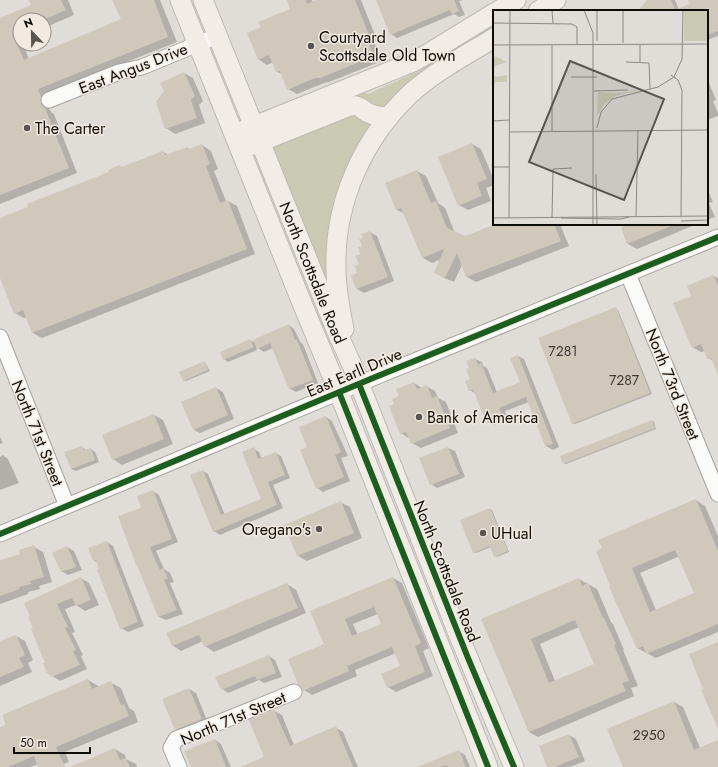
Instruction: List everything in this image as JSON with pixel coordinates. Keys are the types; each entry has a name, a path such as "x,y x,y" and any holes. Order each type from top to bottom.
{"main road":[{"name":"North Scottsdale Road","path":"180,0 339,392 488,767"},
{"name":"North Scottsdale Road","path":"203,0 336,330 352,365 464,647 514,767"},
{"path":"500,10 516,0"},
{"path":"237,142 413,62 493,14"},
{"path":"352,365 337,284 336,250 341,214 352,179 368,147 388,117 411,93 450,64 493,39"},
{"path":"362,108 362,98 366,90 399,76 429,53"},
{"path":"257,134 353,105 362,108 373,115 388,117"}],"street":[{"name":"East Angus Drive","path":"49,100 119,72 142,67 217,36"},
{"name":"East Earll Drive","path":"0,534 339,392 718,237"},
{"name":"North 73rd Street","path":"628,274 718,494"},
{"name":"North 71st Street","path":"0,337 67,506"},
{"name":"North 71st Street","path":"179,767 171,748 176,739 294,692"}],"green space":[{"path":"493,21 493,30 372,127 328,287 270,151 268,126 360,90 368,94 421,70 429,62"}],"building":[{"name":"The Carter","path":"29,0 61,0 66,10 52,16 52,12 14,12 31,5"},
{"name":"The Carter","path":"112,0 154,0 168,37 38,89 41,97 41,103 45,108 69,168 0,195 0,18 12,13 12,52 20,52 24,60 43,52 52,52 52,48 121,19"},
{"name":"Courtyard Scottsdale Old Town","path":"287,0 306,0 307,4 316,0 355,0 369,35 366,37 374,56 287,90 280,71 276,72 269,55 258,60 247,33 261,27 258,22 290,9"},
{"path":"376,0 454,0 459,11 452,14 450,10 390,35"},
{"path":"647,0 671,0 675,10 639,10"},
{"path":"688,0 718,0 718,31 708,35 708,10 675,10 689,4"},
{"path":"184,72 195,96 191,100 197,118 165,129 156,102 164,91 160,83"},
{"path":"472,143 487,179 477,183 482,196 458,206 438,157"},
{"path":"202,144 210,164 206,166 220,203 228,200 247,249 32,333 23,310 14,314 0,278 0,218 28,207 27,204 109,172 108,170 120,165 121,167 163,151 165,155"},
{"path":"417,170 431,203 436,201 447,228 465,236 493,225 554,225 561,241 466,277 457,253 445,278 434,273 444,249 422,258 401,208 396,210 385,183"},
{"path":"621,225 674,225 627,244 621,228"},
{"path":"370,231 388,277 356,289 351,276 357,273 355,266 359,264 355,256 360,254 358,247 362,246 359,239 363,238 361,234"},
{"path":"713,275 718,285 718,375 711,358 707,359 701,344 692,348 673,303 691,296 687,286"},
{"path":"616,307 650,393 572,424 538,338"},
{"path":"289,324 313,380 289,389 270,343 257,349 253,340"},
{"path":"250,339 254,347 223,360 220,352"},
{"path":"518,355 553,444 545,446 526,397 499,408 502,415 486,422 473,389 469,391 465,381 470,379 466,369 469,368 466,361 475,358 478,365 481,363 493,393 520,382 510,358"},
{"path":"205,361 208,370 183,381 179,372"},
{"name":"Bank of America","path":"414,382 417,389 427,385 432,398 437,396 450,428 411,444 406,432 400,434 389,406 394,404 392,399 399,396 396,389"},
{"path":"216,387 228,415 193,430 181,402"},
{"path":"154,414 164,439 112,460 102,435"},
{"path":"326,416 341,452 335,455 344,477 316,489 300,450 307,447 299,427"},
{"path":"652,420 655,428 563,464 560,456"},
{"path":"82,446 84,450 91,448 95,460 71,469 64,452"},
{"path":"254,447 258,459 276,452 285,475 268,482 277,505 213,532 190,475 203,470 221,515 261,499 242,452"},
{"path":"448,447 459,474 430,485 419,458"},
{"path":"153,490 172,539 150,547 160,570 163,568 168,578 164,580 177,610 158,617 136,565 118,516 141,508 137,496"},
{"path":"696,499 718,551 718,624 646,654 643,646 637,649 609,587 610,586 596,551 602,548 598,540","holes":["675,550 694,593 650,612 632,568"]},
{"name":"Oregano's","path":"341,501 354,533 297,556 284,525"},
{"name":"UHual","path":"490,508 508,551 494,557 490,546 473,553 460,520"},
{"path":"107,541 138,622 120,629 97,570 99,569 96,560 93,561 88,548"},
{"path":"34,545 44,577 30,581 31,584 19,587 20,589 0,596 0,560 20,554 19,550"},
{"path":"67,546 76,567 61,572 52,553"},
{"path":"81,577 91,600 76,606 72,598 57,604 68,627 65,628 76,650 73,651 80,665 51,677 49,673 47,673 43,663 45,663 31,629 33,628 28,617 30,616 24,603"},
{"path":"393,577 421,643 415,646 425,672 387,688 381,674 400,666 392,647 347,666 349,671 303,691 298,684 288,659 324,644 310,611","holes":["374,607 381,624 352,636 345,619"]},
{"path":"579,578 582,586 588,583 616,644 614,645 629,681 622,683 626,691 529,732 481,619","holes":["575,620 594,664 549,683 531,639"]},
{"path":"287,583 298,608 204,647 199,635 172,646 166,633"},
{"path":"16,635 25,655 19,658 24,667 0,677 0,641"},
{"path":"718,642 718,729 701,690 703,689 689,654"},
{"path":"269,655 276,673 257,680 255,676 221,690 215,677"},
{"path":"88,679 92,689 111,681 121,705 124,704 129,716 56,747 65,767 38,767 34,756 8,767 0,767 0,727 6,725 2,715"},
{"path":"189,688 202,719 175,730 162,699"},
{"path":"674,701 694,750 718,740 718,767 623,767 607,729"},
{"path":"274,710 290,746 336,726 353,767 240,767 264,757 249,720"},
{"path":"569,734 579,757 555,767 547,767 539,746"},
{"path":"215,739 226,767 191,767 184,751"},
{"path":"115,748 120,760 126,758 130,767 70,767"},
{"path":"459,750 466,767 448,767 447,765 441,767 417,767"}],"cycle path":[{"path":"0,534 373,378 718,237"},
{"path":"359,384 468,658 514,767"},
{"path":"339,392 488,767"}],"place":[{"name":"Courtyard Scottsdale Old Town","path":"311,46"},
{"name":"The Carter","path":"27,128"},
{"name":"Bank of America","path":"419,417"},
{"name":"Oregano's","path":"319,529"},
{"name":"UHual","path":"483,533"}]}
